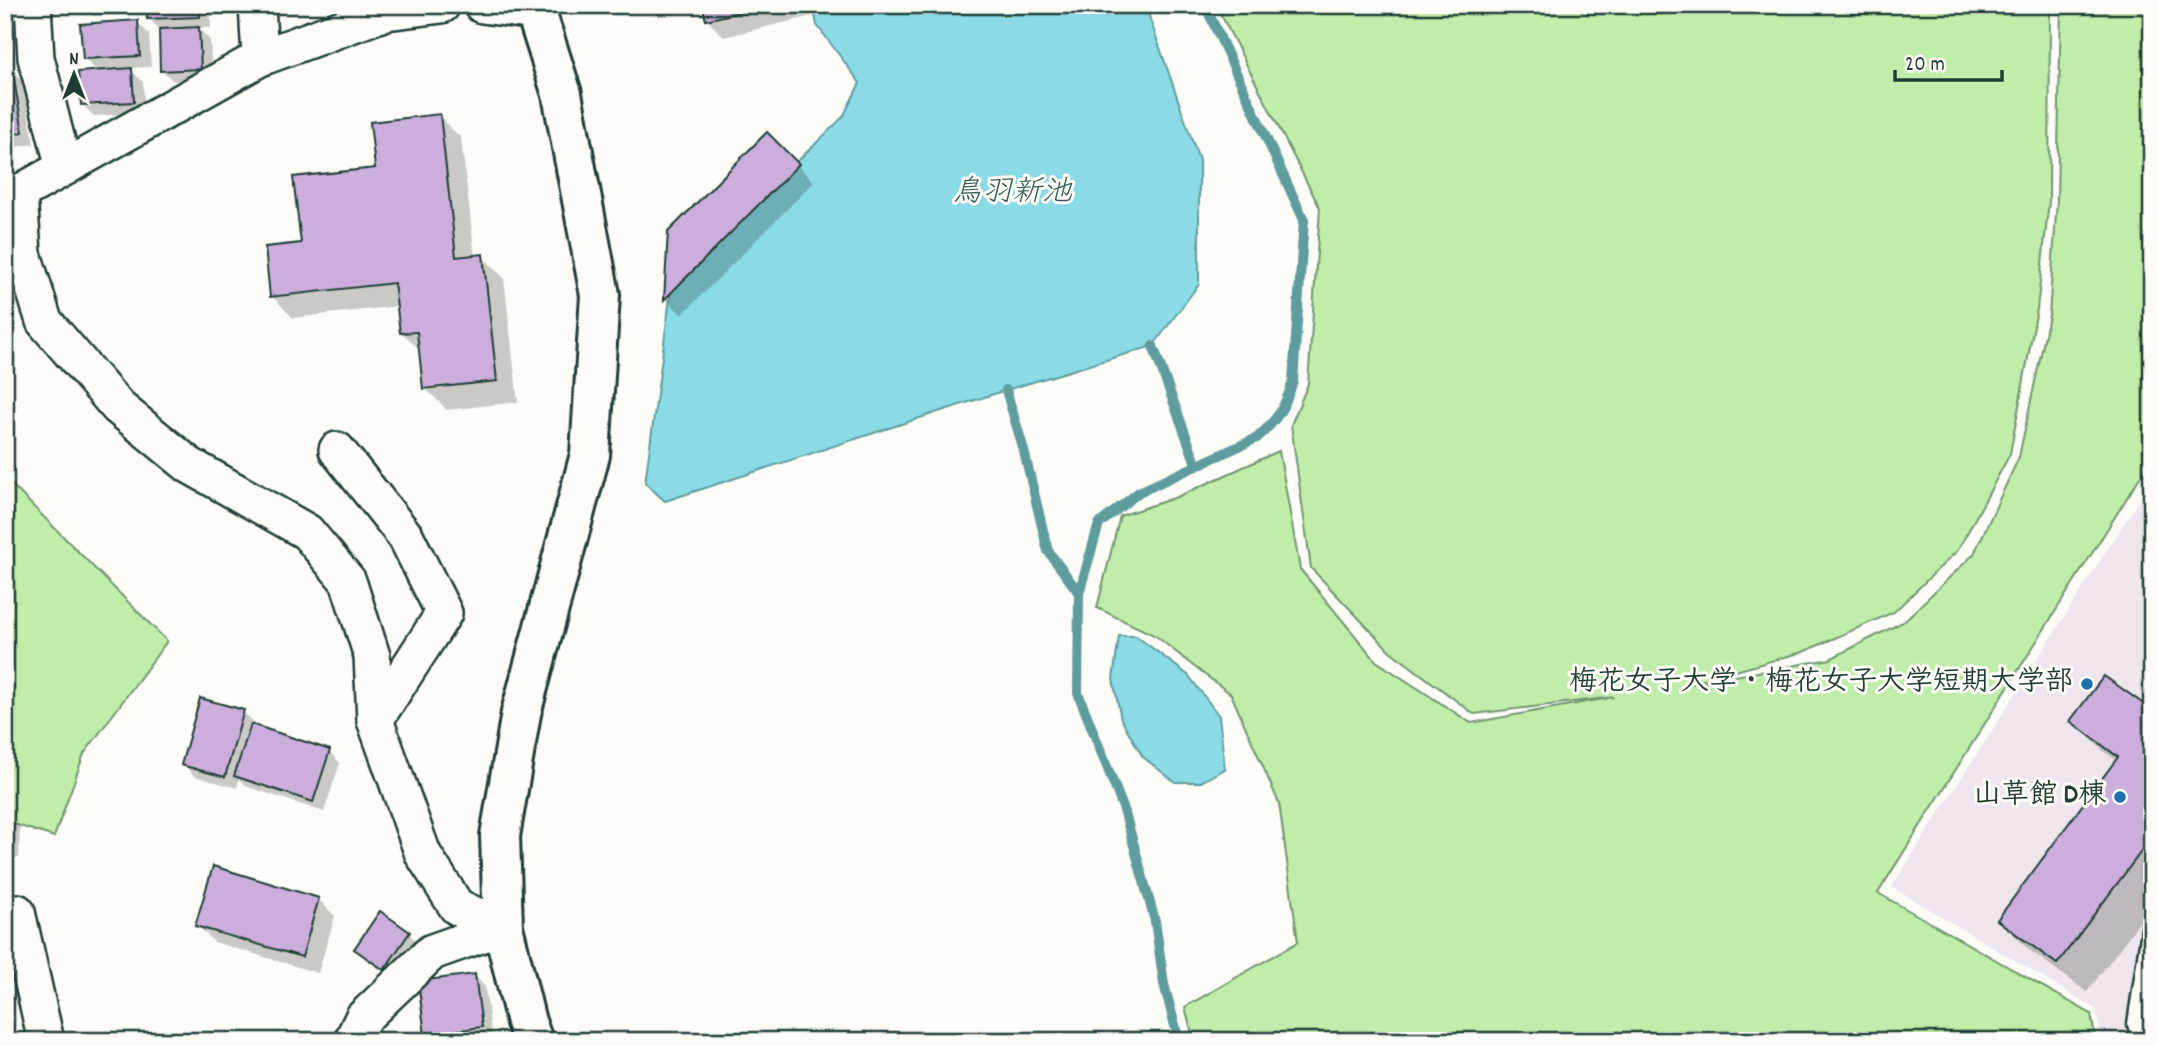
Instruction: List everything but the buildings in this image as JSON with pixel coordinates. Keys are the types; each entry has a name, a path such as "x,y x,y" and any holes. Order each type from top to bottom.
{"street":[{"path":"33,5 36,58 64,168"},
{"path":"257,5 260,58"},
{"path":"442,5 386,12 260,58 19,193 23,254 44,321 118,407 189,466 307,531 348,581 372,656 375,720 423,854 457,907 503,927"},
{"path":"482,5 537,9 562,94 600,295 590,456 521,713 500,836 503,927 533,1041"},
{"path":"337,450 405,537 444,613 375,720"},
{"path":"352,1041 363,1018 432,952 503,927"},
{"path":"15,931 46,1041"}],"lane":[{"path":"2143,1041 2137,1024 2152,923"}],"shaded area":[{"name":"梅花女子大学・梅花女子大学短期大学部","path":"2152,480 2152,1041 2102,1041 2096,1009 1892,887"}],"green space":[{"path":"1216,5 2050,5 2049,201 2037,309 2010,454 1958,550 1894,612 1803,652 1686,685 1830,659 1903,622 1974,554 2019,457 2049,316 2057,200 2061,5 2152,5 2152,458 1878,893 2091,1014 2096,1041 1194,1041 1185,1007 1298,942 1279,803 1231,694 1156,636 1097,608 1120,516 1177,497 1279,451 1300,569 1376,661 1471,723 1614,697 1474,714 1390,651 1311,568 1291,425 1308,384 1320,208"},
{"path":"5,478 167,641 84,754 54,837 5,821"}],"water":[{"name":"鳥羽新池","path":"813,5 1145,5 1199,160 1199,284 1153,346 1006,390 665,501 645,483 672,283 843,117 860,83 817,25"},
{"path":"1119,636 1136,636 1188,675 1219,716 1225,769 1201,782 1175,782 1143,757 1121,719 1113,679"}],"waterway":[{"path":"1179,1041 1164,984 1155,921 1124,810 1078,693 1079,593 1099,524 1139,492 1257,438 1280,412 1293,381 1304,220 1205,5"},
{"path":"1153,346 1197,466"},
{"path":"1006,390 1048,551 1079,593"}],"place":[{"name":"梅花女子大学・梅花女子大学短期大学部","path":"2087,684"},
{"name":"山草館 D棟","path":"2120,797"}]}
